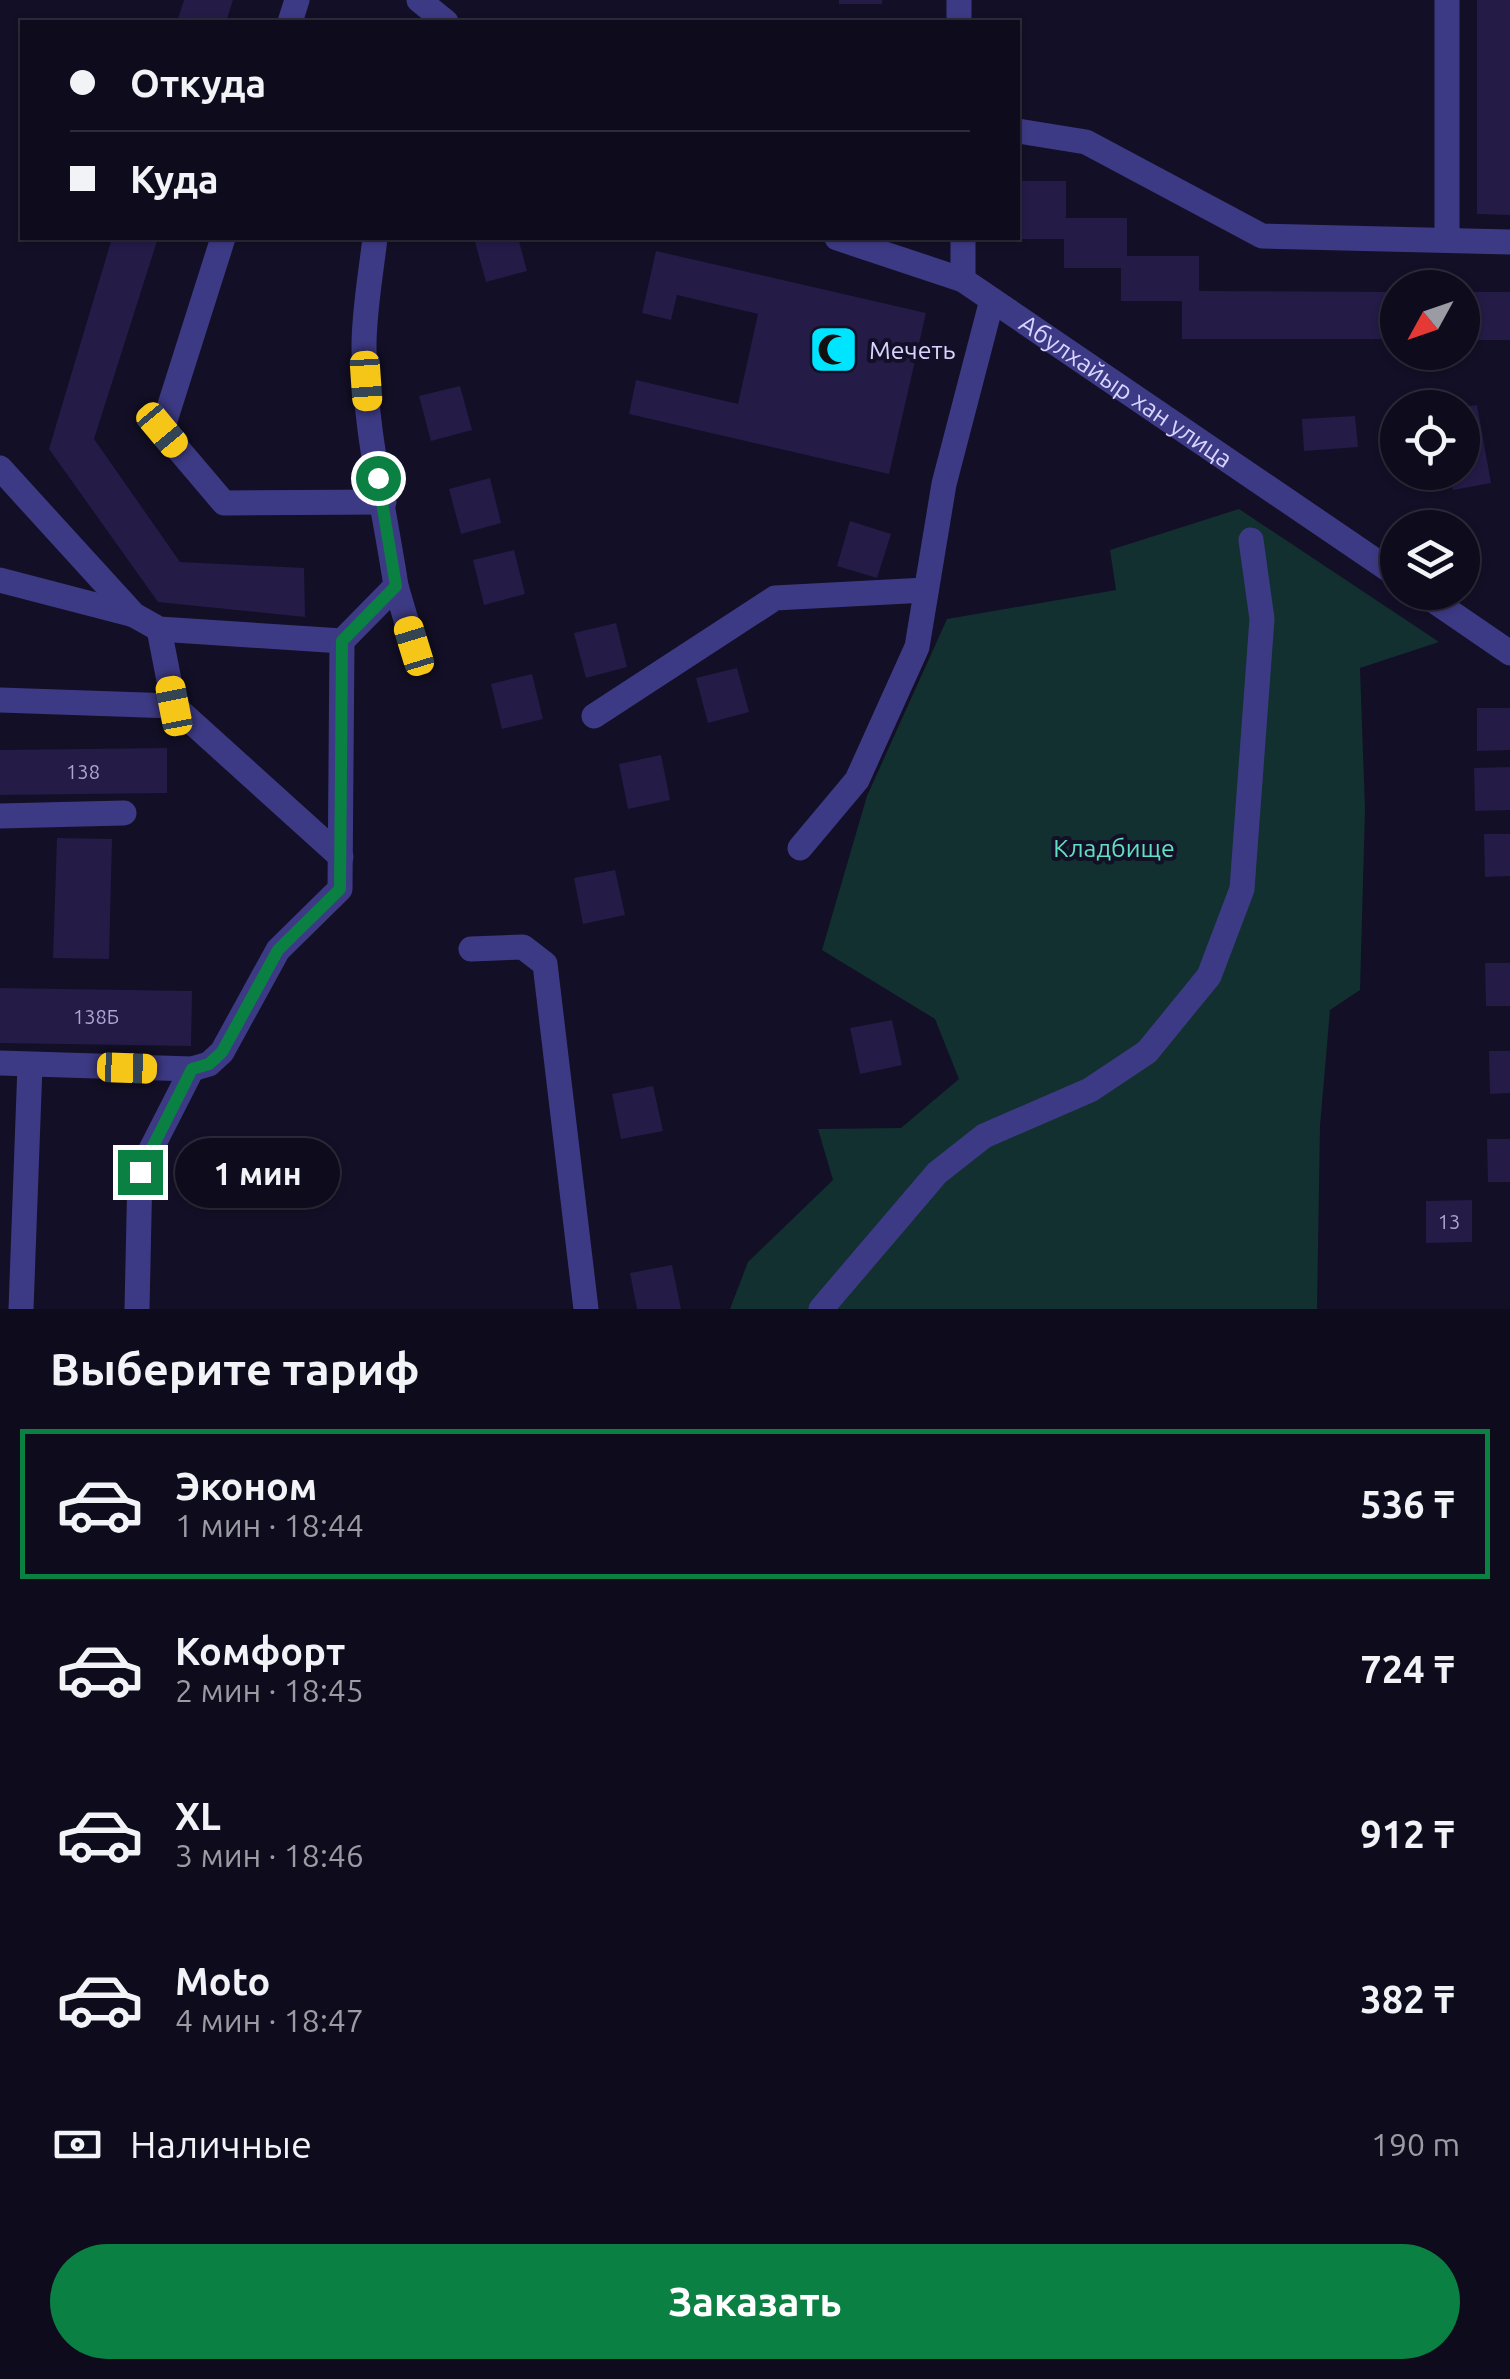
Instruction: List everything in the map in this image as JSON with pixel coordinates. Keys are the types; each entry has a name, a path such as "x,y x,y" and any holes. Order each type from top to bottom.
{"street":[{"path":"1447,0 1447,240"},
{"path":"1020,131 1086,142 1262,236 1510,242"},
{"path":"222,240 162,430 224,503 384,502"},
{"path":"374,240 364,345 372,454 384,502 396,586 414,646"},
{"name":"Абулхайыр хан улица","path":"843,240 964,280 1380,564"},
{"path":"963,240 964,280"},
{"path":"800,848 857,780 917,647 944,484 992,300"},
{"path":"0,468 134,615"},
{"path":"821,1309 937,1173 984,1136 1090,1090 1147,1052 1209,976 1242,889 1262,620 1251,540"},
{"path":"0,580 134,615 160,629 342,641"},
{"path":"0,1064 192,1069 209,1064 222,1052 278,950 340,889 342,641 396,586"},
{"path":"594,716 775,598 926,590"},
{"path":"1447,610 1510,653"},
{"path":"160,629 174,706 341,857"},
{"path":"0,700 174,706"},
{"path":"0,816 124,813"},
{"path":"471,949 523,946 545,964 586,1309"},
{"path":"21,1309 30,1065"},
{"path":"136,1309 140,1172 192,1069"}],"green space":[{"name":"Кладбище","path":"1239,509 1380,603 1380,610 1391,610 1439,642 1360,668 1365,809 1360,990 1330,1010 1320,1126 1317,1309 730,1309 748,1262 833,1180 818,1129 901,1128 959,1079 935,1019 822,950 867,796 947,619 1116,590 1110,550"}],"building":[{"path":"184,0 233,0 227,20 178,20"},
{"path":"839,0 882,0 882,4 839,4"},
{"path":"1477,0 1510,0 1510,215 1477,214"},
{"path":"1020,181 1066,181 1066,218 1127,218 1127,256 1199,256 1199,291 1380,292 1380,339 1182,339 1182,301 1121,301 1121,268 1064,268 1064,239 1020,239"},
{"path":"111,240 157,240 94,439 180,562 304,568 305,617 158,602 49,449"},
{"path":"475,240 519,240 527,271 486,282"},
{"name":"Мечеть","path":"656,251 926,313 889,474 629,414 636,380 738,404 758,314 677,295 671,320 642,313"},
{"path":"1480,292 1510,292 1510,340 1480,340"},
{"path":"460,386 472,430 431,441 419,396"},
{"path":"1355,416 1358,447 1304,451 1302,419"},
{"path":"1480,422 1491,483 1480,485"},
{"path":"490,478 501,523 461,534 449,489"},
{"path":"850,521 891,534 877,578 837,566"},
{"path":"514,550 525,594 484,605 473,560"},
{"path":"616,623 627,667 586,678 574,633"},
{"path":"737,668 749,712 708,723 696,678"},
{"path":"532,674 543,719 502,729 491,684"},
{"path":"1477,708 1510,708 1510,750 1477,751"},
{"path":"167,748 167,793 0,795 0,750"},
{"path":"661,755 670,800 628,809 619,764"},
{"path":"1510,767 1510,810 1475,811 1474,768"},
{"path":"1484,834 1510,834 1510,876 1485,877"},
{"path":"57,838 112,839 109,959 53,958"},
{"path":"615,870 625,915 583,924 574,878"},
{"path":"1485,963 1510,963 1510,1006 1486,1006"},
{"path":"0,988 192,991 191,1046 0,1043"},
{"path":"892,1020 902,1065 860,1074 850,1028"},
{"path":"1489,1051 1510,1051 1510,1093 1490,1094"},
{"path":"653,1086 663,1131 621,1139 612,1094"},
{"path":"1487,1139 1510,1139 1510,1182 1488,1182"},
{"path":"1472,1200 1472,1242 1426,1243 1426,1201"},
{"path":"672,1265 681,1309 637,1309 630,1273"}],"place":[{"name":"Мечеть","path":"834,350"}],"route":[{"path":"140,1172 192,1069 209,1064 222,1052 278,950 340,889 342,641 396,586 378,478"}]}
